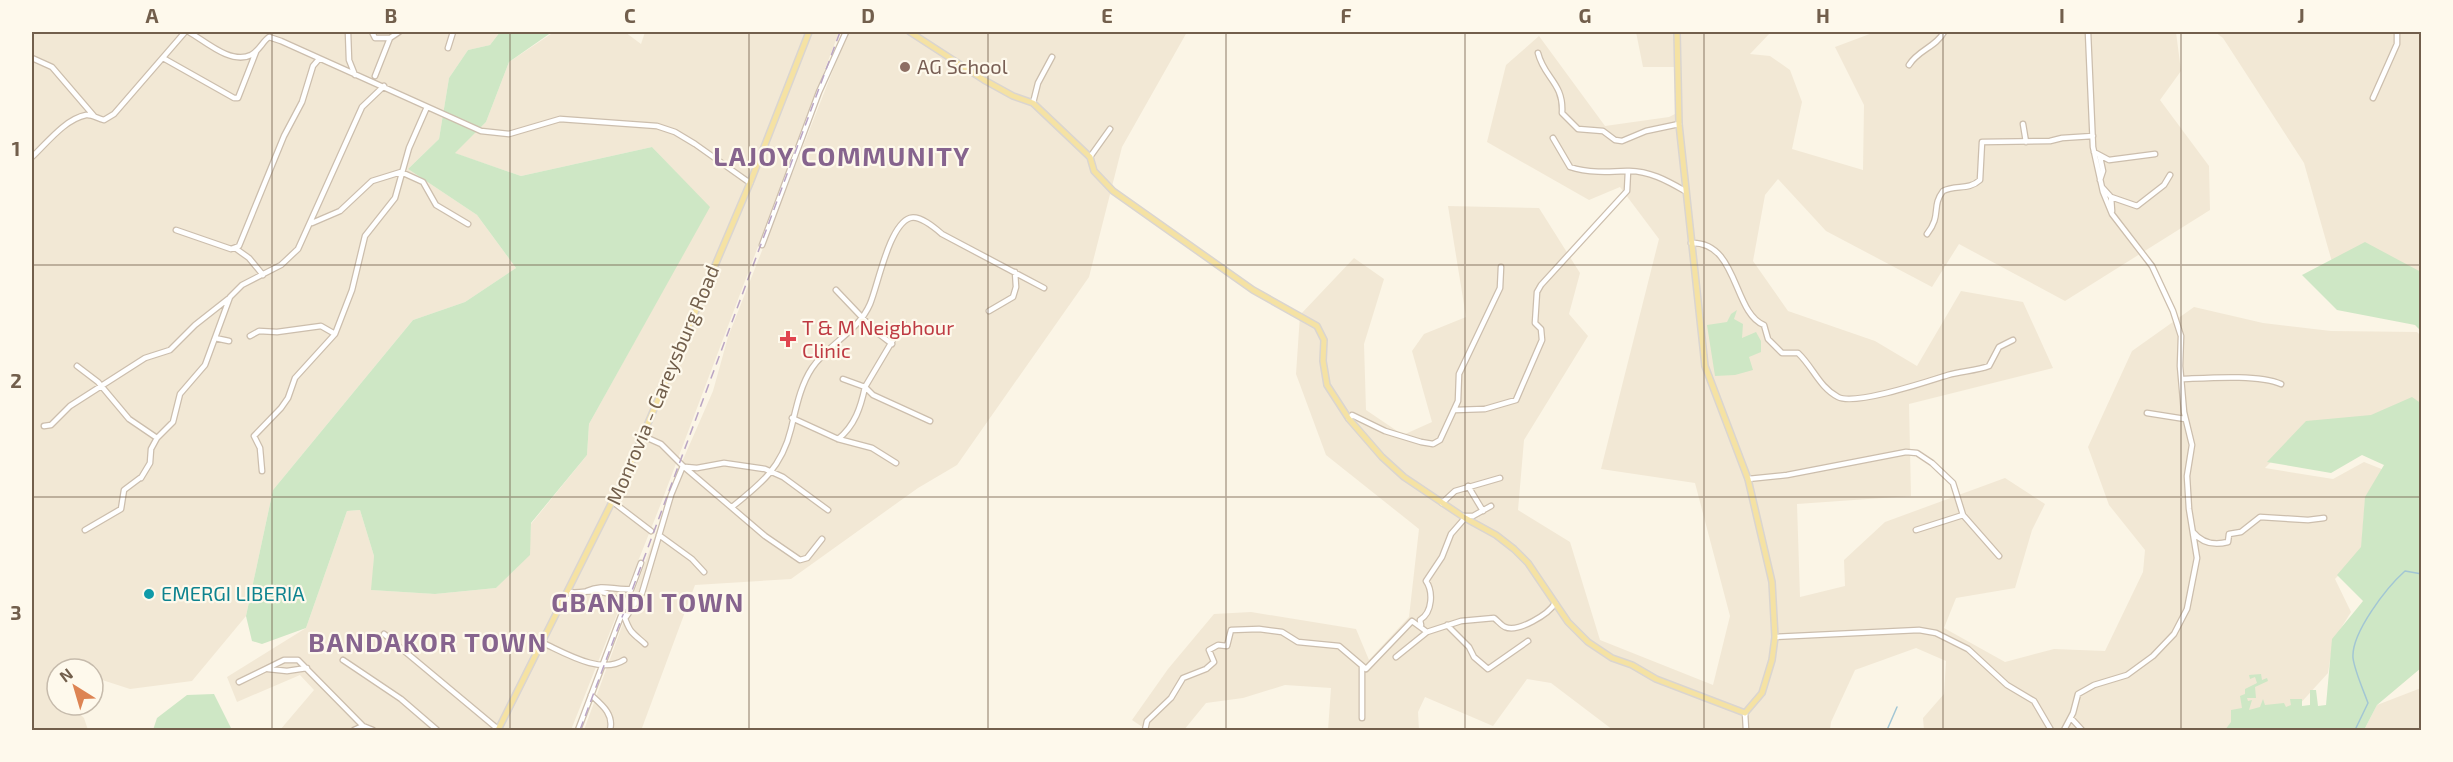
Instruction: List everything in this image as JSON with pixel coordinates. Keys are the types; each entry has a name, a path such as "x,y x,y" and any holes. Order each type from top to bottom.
{"main road":[{"name":"Monrovia - Careysburg Road","path":"498,730 614,502 750,183 809,32"},
{"path":"910,32 984,80 1013,96 1033,103 1090,157 1094,171 1113,191 1253,290 1317,326 1324,340 1323,360 1328,385 1348,419 1404,477 1496,535 1514,549 1528,563 1580,635 1611,658 1684,692 1745,713 1762,693 1775,637 1772,582 1748,479 1704,366 1679,123 1677,32"}],"street":[{"path":"32,158 68,125 84,115 104,120 114,114 187,32 211,46 236,56 246,57 256,52"},
{"path":"348,32 349,60 355,75"},
{"path":"372,32 375,38 390,38 399,32"},
{"path":"448,48 453,32"},
{"path":"762,245 819,92 846,32"},
{"path":"1909,65 1913,58 1939,41 1944,32"},
{"path":"2064,730 2071,718 2076,697 2082,691 2132,672 2153,656 2179,628 2189,602 2197,561 2191,530 2187,476 2192,445 2185,419 2181,336 2173,311 2152,266 2112,214 2102,187 2094,152 2088,32"},
{"path":"2373,98 2397,44 2397,32"},
{"path":"163,58 234,98 241,96 256,52 269,34 465,125 496,135 509,134 560,119 657,126 675,132 695,144 750,183"},
{"path":"375,76 390,38"},
{"path":"1538,53 1542,68 1551,75 1562,96 1562,113 1578,129 1603,131 1615,140 1622,141 1646,130 1679,123"},
{"path":"1033,103 1038,82 1052,57"},
{"path":"32,58 52,67 94,116"},
{"path":"235,248 249,224 284,136 302,102 313,66 319,59"},
{"path":"44,426 51,425 65,410 145,358 170,350 195,325 242,285 291,258 314,220 366,101 384,86"},
{"path":"262,471 260,448 254,436 281,408 288,398 295,378 335,334 352,290 365,236 394,198 401,172 427,107"},
{"path":"2023,124 2026,142"},
{"path":"1090,157 1110,129"},
{"path":"1927,234 1936,221 1936,207 1943,191 1951,188 1969,188 1980,180 1982,142 2026,142 2093,136"},
{"path":"1553,138 1570,167 1581,171 1628,171 1660,177 1685,191"},
{"path":"2094,152 2109,160 2155,154"},
{"path":"2100,156 2103,171 2100,180"},
{"path":"1455,410 1485,409 1516,400 1542,340 1541,329 1535,323 1537,292 1573,253 1580,240 1593,231 1627,191 1628,171"},
{"path":"314,220 340,211 372,181 401,172 423,182 436,205 468,224"},
{"path":"2102,187 2111,196 2137,206 2164,185 2170,175"},
{"path":"2111,196 2112,214"},
{"path":"732,507 764,482 772,472 791,430 792,418 811,369 863,317 889,244 911,218 929,224 942,234 1044,288"},
{"path":"176,230 235,248 249,258 263,275"},
{"path":"1691,243 1700,243 1720,256 1732,274 1751,316 1764,325 1768,339 1782,353 1798,353 1809,364 1817,380 1832,393 1846,400 1989,366 1999,347 2013,340"},
{"path":"1348,419 1352,415 1385,431 1433,444 1444,434 1458,401 1459,374 1496,298 1501,267"},
{"path":"989,311 1013,297 1016,287 1014,272"},
{"path":"836,290 892,344"},
{"path":"85,530 121,509 124,490 140,478 150,463 151,449 157,438 173,422 180,394 205,365 230,297"},
{"path":"838,439 846,433 860,408 865,387 903,323"},
{"path":"250,336 259,332 321,326 335,334"},
{"path":"215,338 229,341"},
{"path":"77,366 100,386 129,419 157,438"},
{"path":"2182,380 2223,376 2281,384"},
{"path":"843,378 865,387 873,395 930,421"},
{"path":"2147,413 2185,419"},
{"path":"792,418 838,439 872,448 896,463"},
{"path":"643,436 661,444 683,466 732,507 800,560 807,558 822,539"},
{"path":"1748,479 1787,475 1906,452 1917,453 1953,483 1963,515 1999,556"},
{"path":"683,466 692,469 728,463 772,472 783,477 828,510"},
{"path":"626,617 642,593 683,466"},
{"path":"1442,503 1455,491 1500,478"},
{"path":"1468,486 1483,511"},
{"path":"614,502 651,531"},
{"path":"1421,625 1420,620 1426,616 1431,597 1426,581 1442,557 1451,534 1463,516 1469,517 1491,506"},
{"path":"1916,530 1963,515"},
{"path":"2191,530 2203,541 2221,544 2228,542 2229,534 2241,532 2260,517 2301,520 2324,518"},
{"path":"659,535 692,559 704,572"},
{"path":"578,730 641,563"},
{"path":"566,600 598,586 620,591 631,589"},
{"path":"569,592 605,593 620,602 630,630 645,644"},
{"path":"1396,657 1427,632 1468,619 1494,618 1504,627 1512,627 1530,620 1538,620 1551,610 1555,603"},
{"path":"1145,730 1148,721 1171,698 1183,678 1206,669 1214,662 1209,650 1218,645 1227,646 1231,630 1259,629 1282,632 1298,642 1340,646 1366,669 1412,621 1421,625 1427,632"},
{"path":"1447,626 1488,669 1528,641"},
{"path":"1775,637 1919,630 1936,633 1968,649 2007,685 2034,700 2051,730"},
{"path":"384,634 498,730"},
{"path":"543,643 588,664 618,664 624,660"},
{"path":"239,682 276,663 292,659 307,668 326,691 363,726 373,730"},
{"path":"343,660 401,699 434,730"},
{"path":"1362,667 1362,718"},
{"path":"268,669 294,671 307,668"},
{"path":"591,695 603,704 612,721 610,730"},
{"path":"1745,713 1746,730"},
{"path":"2071,718 2082,730"},
{"path":"354,730 363,726"}],"shaded area":[{"path":"32,32 500,32 490,45 468,50 449,78 439,139 408,169 477,215 516,268 465,302 413,320 273,490 246,616 192,681 130,689 105,681 105,657 45,657 45,717 83,717 88,730 32,730"},
{"path":"554,32 625,32 641,44 645,32 839,32 660,506 571,730 280,730 314,690 300,675 237,702 227,677 306,628 347,511 360,510 374,556 372,590 435,594 496,588 529,555 531,524 587,455 589,424 709,207 652,147 521,176 454,153 486,122 509,62"},
{"path":"848,32 1187,32 1122,147 1089,277 957,465 918,488 791,579 695,585 642,728 646,730 584,730 682,462 713,391 728,337"},
{"path":"1636,32 1771,32 1750,54 1770,56 1790,70 1802,102 1792,149 1863,170 1864,105 1835,47 1875,32 2176,32 2181,71 2160,100 2209,166 2210,210 2065,301 1959,244 1932,287 1826,231 1778,179 1765,195 1753,261 1788,311 1875,341 1917,366 1961,291 2023,302 2053,368 1909,404 1911,496 1797,504 1800,597 1845,586 1844,560 1885,522 2005,478 2045,504 2032,530 2015,588 1956,598 1944,628 2005,662 2054,649 2105,651 2143,572 2145,550 2109,505 2088,447 2132,351 2194,307 2263,323 2331,331 2417,332 2421,336 2421,406 2373,418 2307,425 2265,468 2333,479 2364,462 2384,470 2365,500 2361,552 2335,579 2351,612 2333,641 2328,673 2287,718 2228,730 1924,730 1923,718 1944,694 1946,661 1916,648 1855,670 1831,722 1830,730 1613,730 1551,683 1527,679 1493,726 1425,697 1418,712 1419,730 1328,730 1331,688 1285,685 1243,698 1206,703 1184,730 1147,730 1132,720 1168,669 1214,614 1251,612 1356,629 1369,660 1409,617 1419,529 1326,455 1296,374 1300,315 1354,258 1384,279 1364,344 1366,410 1403,435 1432,422 1412,351 1424,334 1466,317 1448,206 1539,208 1580,273 1569,314 1588,336 1524,440 1518,510 1570,542 1600,640 1713,685 1730,616 1695,483 1601,469 1659,239 1620,187 1589,200 1487,142 1506,65 1539,36 1605,126 1669,117 1675,114 1677,67 1643,67"},
{"path":"2215,32 2421,32 2421,274 2332,262 2304,163 2223,38"},
{"path":"2421,688 2421,730 2364,730 2377,705"}],"green space":[{"path":"500,32 552,32 509,62 486,122 455,153 521,176 652,147 710,207 589,424 587,455 531,523 530,555 496,588 435,594 371,590 374,556 360,510 347,511 306,628 262,644 252,641 246,616 273,490 413,320 465,302 516,268 477,215 408,169 439,139 449,78 468,50 490,45"},
{"path":"2365,242 2421,272 2421,331 2415,325 2337,310 2302,275"},
{"path":"1737,310 1734,319 1743,324 1742,338 1756,332 1761,341 1761,352 1749,357 1753,370 1735,375 1715,376 1707,325 1727,322 1731,314"},
{"path":"2412,397 2422,404 2421,668 2377,705 2364,730 2225,730 2231,722 2231,710 2242,708 2240,696 2245,694 2245,689 2257,683 2255,677 2250,679 2249,675 2261,674 2262,680 2267,678 2268,681 2255,687 2256,698 2247,698 2248,701 2252,700 2249,710 2260,707 2263,699 2265,705 2284,703 2286,707 2291,705 2290,699 2302,699 2302,706 2310,705 2310,690 2316,690 2318,706 2326,705 2332,639 2363,601 2337,575 2361,547 2365,497 2384,465 2362,455 2331,473 2267,462 2306,421 2371,415"},
{"path":"214,694 232,730 153,730 157,718 187,695"}],"waterway":[{"path":"2355,730 2368,703 2353,658 2358,636 2380,599 2405,571 2422,574"},
{"path":"1887,730 1897,707"}],"railway":[{"path":"580,730 840,32"}],"place":[{"name":"AG School","path":"905,67"},
{"name":"T & M Neigbhour Clinic","path":"788,339"},
{"name":"EMERGI LIBERIA","path":"149,594"}],"district":[{"name":"LAJOY COMMUNITY","path":"842,157"},
{"name":"GBANDI TOWN","path":"648,603"},
{"name":"BANDAKOR TOWN","path":"428,643"}]}
